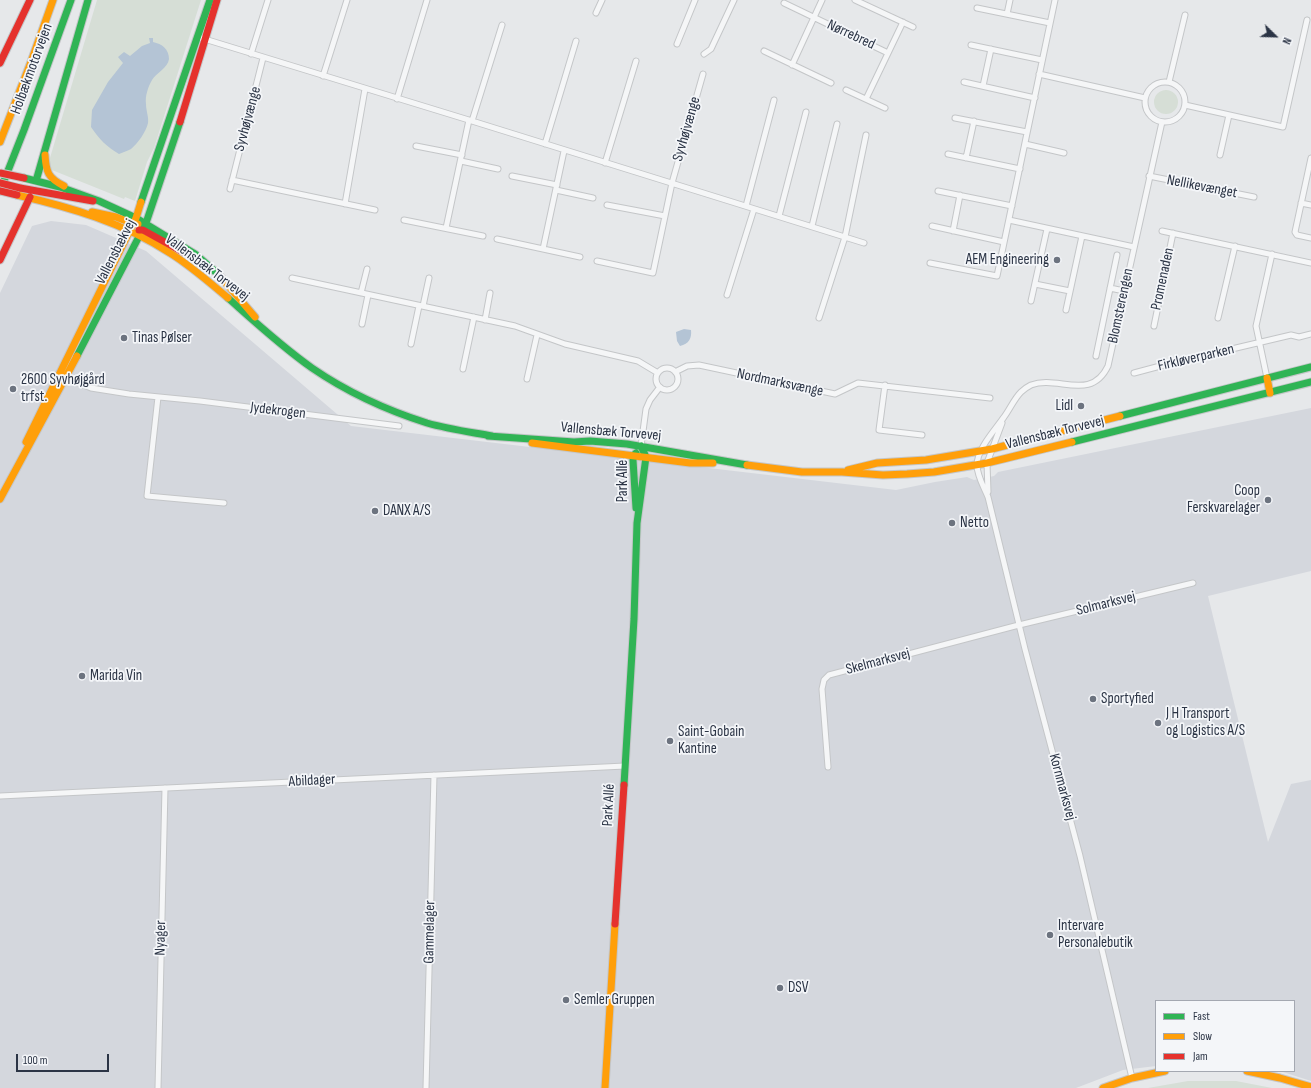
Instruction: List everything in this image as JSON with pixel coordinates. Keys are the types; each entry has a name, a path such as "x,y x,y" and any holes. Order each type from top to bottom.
{"main road":[{"path":"0,63 30,0"},
{"name":"Holbækmotorvejen","path":"0,142 53,0"},
{"name":"Holbækmotorvejen","path":"0,191 24,130 71,0"},
{"path":"0,260 36,181 88,0"},
{"name":"Vallensbækvej","path":"0,498 134,224 210,0"},
{"name":"Vallensbækvej","path":"0,498 66,378 143,230 206,40 217,0"},
{"path":"45,149 46,171 50,176 58,183 86,196"},
{"name":"Vallensbæk Torvevej","path":"0,173 31,194 55,204 117,224 134,224"},
{"path":"0,178 21,186"},
{"name":"Vallensbæk Torvevej","path":"0,191 36,181 99,201 143,230 310,366 343,387 371,402 411,418 440,426 528,443 690,463 730,463"},
{"path":"0,184 21,186"},
{"path":"31,194 53,193 82,200 99,201"},
{"path":"134,224 143,230"},
{"name":"Vallensbæk Torvevej","path":"143,230 177,242 213,269 273,337"},
{"name":"Vallensbæk Torvevej","path":"842,472 877,463 926,460 992,449 1311,366"},
{"path":"1267,378 1270,393"},
{"name":"Vallensbæk Torvevej","path":"488,436 574,442 590,441 641,446 730,463 802,472 842,472 878,475 907,474 934,472 987,463 1311,382"},
{"name":"Park Allé","path":"605,1088 634,619 637,523 634,455 641,446 646,457 637,523"},
{"path":"1103,1088 1132,1078 1160,1072"},
{"path":"1252,1072 1311,1087"}],"street":[{"path":"251,54 268,0"},
{"path":"323,76 347,0"},
{"path":"397,99 427,0"},
{"path":"596,13 602,0"},
{"path":"677,44 695,0"},
{"path":"704,54 711,49 734,0"},
{"name":"Nørrebred","path":"792,65 822,0"},
{"path":"855,0 862,1 913,27"},
{"path":"1007,14 1010,0"},
{"path":"930,263 997,276 1055,0"},
{"name":"Nørrebred","path":"784,3 888,53"},
{"path":"977,8 1050,23"},
{"path":"1169,82 1185,15"},
{"path":"1185,105 1283,127 1307,20"},
{"name":"Nørrebred","path":"866,100 903,22"},
{"path":"446,228 470,120 502,25"},
{"path":"198,37 864,243"},
{"path":"545,144 576,41"},
{"path":"971,45 1042,60"},
{"path":"983,86 991,49"},
{"path":"764,51 830,83"},
{"name":"Syvhøjvænge","path":"230,189 264,58"},
{"path":"605,163 636,61"},
{"name":"Syvhøjvænge","path":"597,261 653,273 672,183 703,74"},
{"path":"1039,74 1145,98"},
{"path":"964,82 1034,98"},
{"path":"1160,82 1169,82 1177,85 1182,92 1185,98 1185,105 1177,118 1169,122 1162,122 1155,119 1148,112 1145,105 1145,98 1148,91 1154,85 1160,82"},
{"path":"345,204 365,89"},
{"path":"846,90 885,108"},
{"path":"746,206 774,100"},
{"path":"779,216 806,112"},
{"path":"1220,155 1229,115"},
{"path":"955,118 1027,132"},
{"path":"966,158 974,121"},
{"name":"Blomsterengen","path":"977,465 981,451 1020,393 1029,386 1037,383 1085,386 1094,383 1102,377 1108,366 1162,122"},
{"path":"812,226 837,124"},
{"path":"819,318 845,237 866,136"},
{"path":"1025,144 1064,153"},
{"path":"416,146 498,169"},
{"path":"543,249 564,150"},
{"path":"948,154 1020,169"},
{"path":"1311,158 1295,234 1311,238"},
{"path":"512,176 593,198"},
{"name":"Nellikevænget","path":"1149,176 1254,197"},
{"path":"232,180 374,210"},
{"path":"938,191 1012,206"},
{"path":"953,231 960,195"},
{"path":"1301,203 1311,205"},
{"path":"607,205 665,216"},
{"path":"727,295 754,209"},
{"path":"404,220 483,236"},
{"path":"1009,220 1134,247"},
{"path":"932,226 1004,242"},
{"path":"1031,302 1047,228"},
{"name":"Promenaden","path":"1162,231 1311,263"},
{"name":"Promenaden","path":"1154,326 1173,233"},
{"path":"1066,310 1082,236"},
{"path":"498,239 580,257"},
{"path":"1218,318 1235,246"},
{"path":"1267,378 1258,343 1256,326 1272,254"},
{"path":"1096,356 1117,255"},
{"path":"361,293 367,269"},
{"path":"292,278 515,326 565,344 638,361 658,373"},
{"path":"411,344 429,278"},
{"path":"1035,284 1070,291"},
{"path":"1110,288 1124,291"},
{"path":"485,320 490,293"},
{"path":"362,324 368,295"},
{"path":"463,370 474,317"},
{"name":"Firkløverparken","path":"1134,373 1290,335 1299,337 1311,334"},
{"path":"527,379 537,335"},
{"name":"Nordmarksvænge","path":"675,372 687,366 699,365 835,394 858,383 990,398"},
{"path":"665,368 672,369 675,372 678,379 675,386 668,390 660,387 656,382 658,373 665,368"},
{"name":"Jydekrogen","path":"59,375 91,388 129,394 398,426"},
{"path":"884,385 879,430 922,435"},
{"path":"641,446 646,410 650,400 660,387"},
{"path":"158,397 147,496 224,504"},
{"name":"Blomsterengen","path":"987,463 1004,417"},
{"name":"Kornmarksvej","path":"987,463 988,497"},
{"name":"Kornmarksvej","path":"977,465 979,475 988,497 1019,625 1080,856 1132,1078"},
{"name":"Solmarksvej","path":"1019,625 1193,583"},
{"name":"Skelmarksvej","path":"828,767 822,689 824,680 829,675 1019,625"},
{"name":"Abildager","path":"0,796 625,766"},
{"name":"Gammelager","path":"426,1088 434,775"},
{"name":"Nyager","path":"158,1088 165,788"}],"shaded area":[{"path":"97,0 201,0 154,148 147,162 135,201 125,197 124,199 47,168"},
{"path":"1166,90 1171,91 1177,97 1177,107 1171,113 1166,114 1161,113 1155,107 1154,102 1155,97 1161,91"},
{"path":"51,221 86,225 146,251 351,426 896,490 967,477 974,480 994,476 998,472 1311,408 1311,571 1208,596 1268,842 1291,784 1311,780 1311,1081 1283,1072 1295,1072 1295,1000 1155,1000 1155,1066 1123,1070 1076,1088 0,1088 0,293 32,226"},
{"path":"1188,1081 1236,1081 1272,1088 1148,1088"}],"water":[{"path":"149,38 153,38 153,42 159,44 168,52 169,59 164,68 154,77 148,89 146,95 146,107 148,123 145,130 139,141 131,149 119,154 111,149 91,127 92,110 108,82 123,63 118,57 124,52 130,56 142,46 150,43"},
{"path":"684,329 691,330 691,336 688,342 680,346 677,341 676,332"}],"traffic: fast":[{"path":"0,191 24,130 71,0"},
{"path":"36,181 88,0"},
{"path":"141,202 210,0"},
{"path":"77,356 146,223 180,122"},
{"path":"24,178 60,187 99,201 136,218 195,254 219,275"},
{"path":"228,298 290,352 325,377 353,393 427,423 492,436"},
{"path":"1120,416 1311,367"},
{"path":"1072,442 1311,382"},
{"path":"488,436 627,444 747,465"},
{"path":"624,785 634,619 637,523 646,457 641,446"},
{"path":"636,453 633,460 636,508"}],"traffic: slow":[{"path":"0,142 53,0"},
{"path":"45,155 46,166 49,174 54,180 64,186"},
{"path":"17,195 96,217 134,233 178,258 200,274 228,298"},
{"path":"26,442 136,218 141,202"},
{"path":"92,212 116,217 134,224 138,224"},
{"path":"219,275 255,317"},
{"path":"0,499 77,356"},
{"path":"1267,378 1270,393"},
{"path":"848,470 877,463 926,460 992,449 1120,416"},
{"path":"747,465 802,472 842,472 883,475 907,474 934,472 987,463 1072,442"},
{"path":"532,443 690,463 713,463"},
{"path":"605,1088 615,924"},
{"path":"1103,1088 1132,1078 1160,1072"},
{"path":"1252,1072 1311,1087"}],"traffic: jam":[{"path":"0,63 30,0"},
{"path":"180,122 217,0"},
{"path":"0,173 24,178"},
{"path":"0,183 20,188"},
{"path":"20,188 93,201"},
{"path":"0,191 17,195"},
{"path":"0,260 30,197"},
{"path":"139,230 143,230 190,256"},
{"path":"615,924 624,785"}],"place":[{"name":"AEM Engineering","path":"1057,260"},
{"name":"Tinas Pølser","path":"124,338"},
{"name":"2600 Syvhøjgård trfst.","path":"13,389"},
{"name":"Lidl","path":"1081,406"},
{"name":"Coop Ferskvarelager","path":"1268,500"},
{"name":"DANX A/S","path":"375,511"},
{"name":"Netto","path":"952,523"},
{"name":"Marida Vin","path":"82,676"},
{"name":"Sportyfied","path":"1093,699"},
{"name":"J H Transport og Logistics A/S","path":"1158,723"},
{"name":"Saint-Gobain Kantine","path":"670,741"},
{"name":"Intervare Personalebutik","path":"1050,935"},
{"name":"DSV","path":"780,988"},
{"name":"Semler Gruppen","path":"566,1000"}]}
